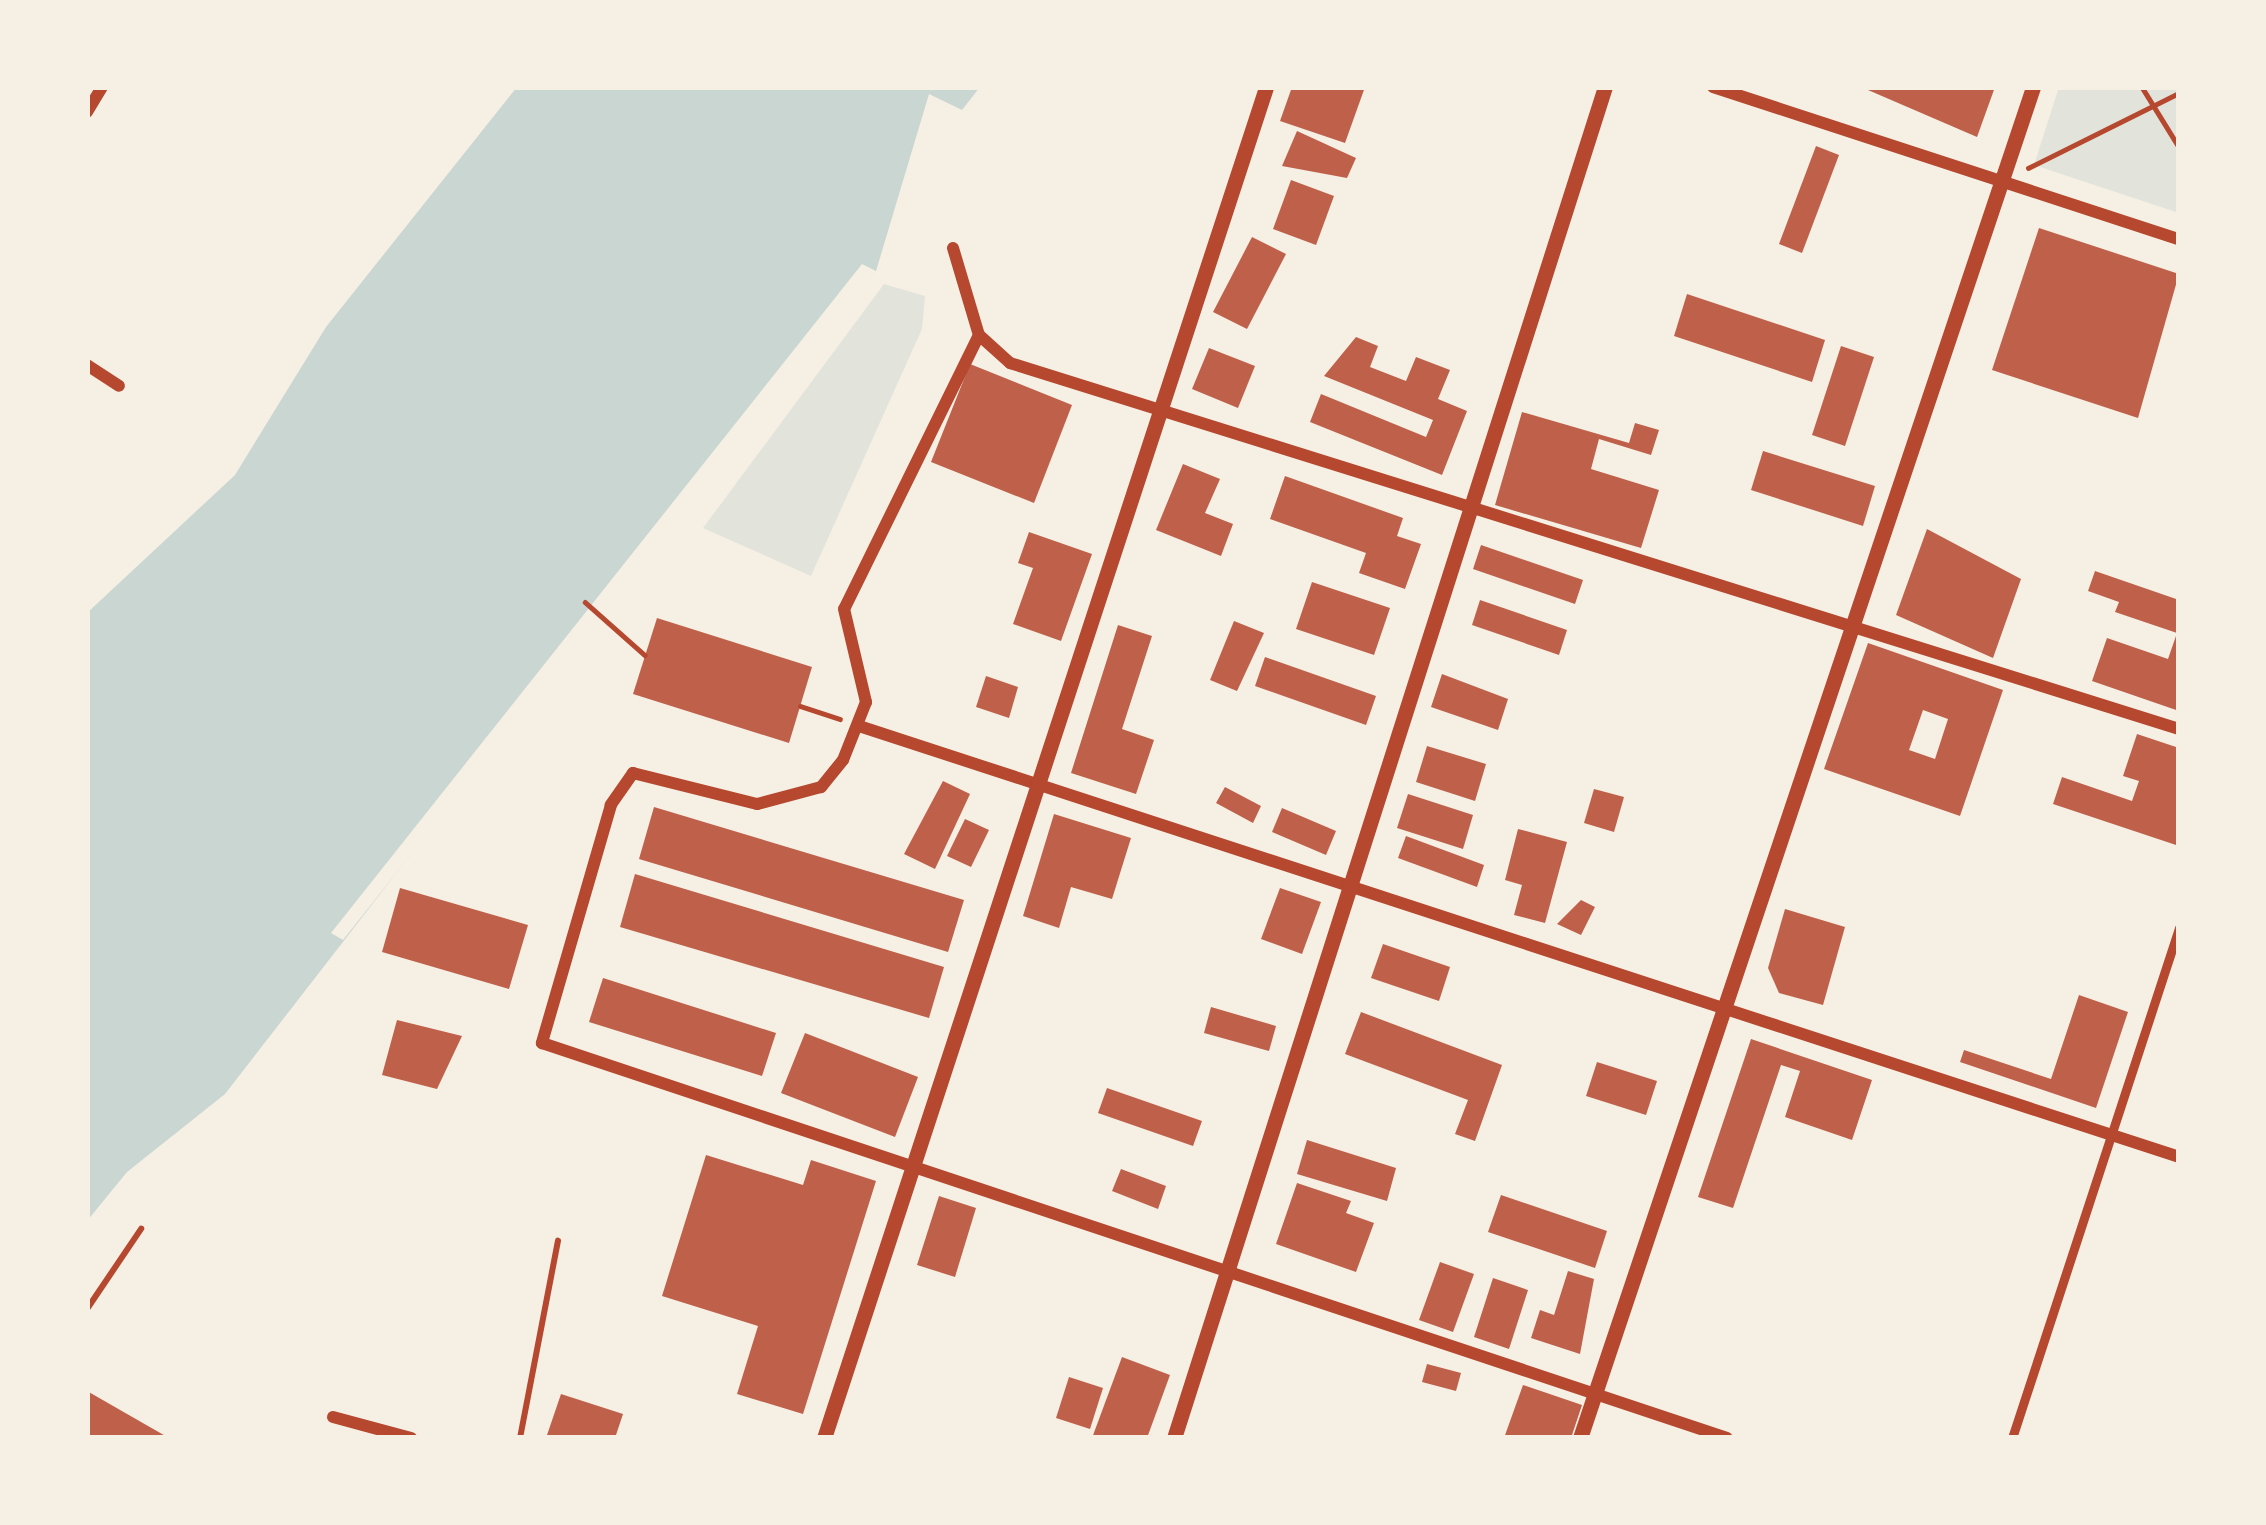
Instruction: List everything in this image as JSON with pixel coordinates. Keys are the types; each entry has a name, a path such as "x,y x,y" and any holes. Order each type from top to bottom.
{"street":[{"path":"87,112 102,87"},
{"path":"824,1438 1158,404 1266,87"},
{"path":"1174,1438 1351,894 1463,511 1605,87"},
{"path":"1713,87 2179,239"},
{"path":"1580,1438 2033,87"},
{"path":"953,248 979,335 1010,363 1158,404 1463,511 2179,729"},
{"path":"979,335 956,362 844,609 843,637 864,679 859,726 820,787 791,800 757,804 650,771 620,787 542,1043 1228,1267 1727,1438"},
{"path":"87,365 119,386"},
{"path":"859,726 1351,894 2179,1157"},
{"path":"2012,1438 2179,928"},
{"path":"333,1417 411,1438"}],"lane":[{"path":"87,1309 141,1229"},
{"path":"520,1438 558,1241"}],"path":[{"path":"2142,87 2149,108 2179,147"},
{"path":"2002,181 2179,93"},
{"path":"585,602 645,655"},
{"path":"800,706 859,726"}],"shaded area":[{"path":"517,87 980,87 962,110 929,94 876,271 736,435 225,1094 127,1172 87,1221 87,613 235,475 326,327"},
{"path":"2059,87 2179,87 2179,213 2034,165"},
{"path":"884,284 925,296 922,329 811,576 703,528"}],"pier":[{"path":"862,264 876,271 343,940 331,933"}],"building":[{"path":"1292,87 1365,87 1345,143 1280,121"},
{"path":"1861,87 1995,87 1977,137"},
{"path":"1297,131 1356,158 1347,178 1282,166"},
{"path":"1816,146 1839,155 1802,253 1779,244"},
{"path":"1291,180 1334,196 1316,245 1273,229"},
{"path":"2039,228 2179,274 2138,418 1992,370"},
{"path":"1252,237 1286,254 1247,329 1213,312"},
{"path":"1687,294 1825,340 1812,382 1674,336"},
{"path":"1356,337 1378,346 1370,367 1406,381 1416,357 1450,370 1438,399 1467,411 1442,475 1310,422 1321,394 1426,437 1433,420 1324,376"},
{"path":"1841,346 1874,357 1845,446 1812,435"},
{"path":"1209,348 1255,366 1238,408 1192,389"},
{"path":"970,364 1072,405 1034,503 931,462"},
{"path":"1522,412 1629,443 1635,423 1659,430 1651,455 1599,439 1591,469 1659,490 1641,548 1495,505"},
{"path":"1763,451 1875,486 1863,526 1751,490"},
{"path":"1183,464 1220,479 1205,513 1233,524 1221,556 1156,530"},
{"path":"1285,476 1403,518 1397,536 1421,544 1405,589 1359,573 1366,553 1270,519"},
{"path":"1927,529 2021,579 1993,658 1896,615"},
{"path":"1029,532 1092,554 1061,641 1013,624 1033,568 1018,563"},
{"path":"1481,545 1583,580 1575,604 1473,569"},
{"path":"2095,571 2179,600 2179,711 2092,681 2107,638 2168,659 2177,633 2115,612 2119,602 2088,591"},
{"path":"1312,582 1390,608 1374,655 1296,629"},
{"path":"1480,600 1567,630 1559,655 1472,625"},
{"path":"657,618 812,667 789,743 633,694"},
{"path":"1234,621 1264,633 1237,691 1210,680"},
{"path":"1118,625 1152,636 1122,729 1154,740 1136,794 1071,773"},
{"path":"1868,643 2003,690 1960,816 1824,769","holes":["1923,710 1948,719 1935,759 1909,750"]},
{"path":"1265,657 1376,696 1366,725 1255,686"},
{"path":"1442,674 1508,699 1498,730 1431,707"},
{"path":"986,676 1018,687 1009,718 976,707"},
{"path":"2137,734 2179,748 2179,846 2053,804 2062,777 2132,801 2139,781 2123,776"},
{"path":"1427,746 1486,764 1475,801 1416,782"},
{"path":"943,781 970,794 935,869 904,854"},
{"path":"1225,787 1261,806 1253,823 1216,803"},
{"path":"1594,789 1624,797 1614,832 1584,823"},
{"path":"1408,794 1473,815 1463,849 1397,828"},
{"path":"654,807 964,900 948,952 639,859"},
{"path":"1282,808 1336,831 1326,855 1272,832"},
{"path":"1054,814 1131,838 1112,899 1071,887 1059,928 1023,916"},
{"path":"965,819 989,830 971,867 947,856"},
{"path":"1518,829 1567,842 1545,923 1514,915 1522,885 1505,880"},
{"path":"1406,836 1484,865 1477,887 1398,858"},
{"path":"635,874 944,967 929,1018 620,927"},
{"path":"400,888 528,925 509,989 382,952"},
{"path":"1280,888 1321,902 1302,954 1261,939"},
{"path":"1581,900 1595,907 1581,935 1557,924"},
{"path":"1785,909 1845,927 1823,1005 1779,993 1768,968"},
{"path":"1383,944 1450,967 1439,1001 1371,978"},
{"path":"603,978 776,1033 762,1076 589,1022"},
{"path":"2079,995 2128,1012 2096,1108 1960,1062 1964,1050 2051,1079"},
{"path":"1211,1007 1276,1026 1269,1051 1204,1033"},
{"path":"1361,1012 1502,1065 1475,1141 1455,1134 1468,1100 1345,1054"},
{"path":"397,1020 462,1036 437,1089 382,1075"},
{"path":"805,1033 918,1077 895,1137 781,1093"},
{"path":"1751,1039 1872,1080 1852,1140 1785,1117 1800,1071 1781,1065 1733,1208 1698,1197"},
{"path":"1597,1062 1657,1081 1646,1115 1586,1096"},
{"path":"1107,1088 1202,1121 1193,1146 1098,1113"},
{"path":"1307,1140 1396,1168 1387,1201 1297,1174"},
{"path":"706,1155 803,1185 811,1160 876,1181 803,1414 737,1394 758,1326 662,1296"},
{"path":"1121,1169 1166,1186 1158,1209 1112,1191"},
{"path":"1297,1183 1351,1201 1346,1213 1374,1223 1356,1272 1276,1244"},
{"path":"1501,1195 1607,1231 1595,1268 1488,1232"},
{"path":"939,1196 976,1208 955,1277 917,1265"},
{"path":"1440,1262 1474,1274 1453,1332 1419,1320"},
{"path":"1568,1271 1594,1279 1580,1354 1531,1338 1540,1310 1554,1315"},
{"path":"1493,1278 1528,1290 1509,1349 1474,1337"},
{"path":"1122,1357 1170,1375 1147,1438 1092,1438"},
{"path":"1427,1364 1461,1373 1456,1391 1422,1382"},
{"path":"1069,1377 1103,1388 1090,1429 1056,1418"},
{"path":"1523,1385 1582,1405 1571,1438 1504,1438"},
{"path":"87,1391 169,1438 87,1437"},
{"path":"561,1394 623,1414 615,1438 546,1438"}]}
